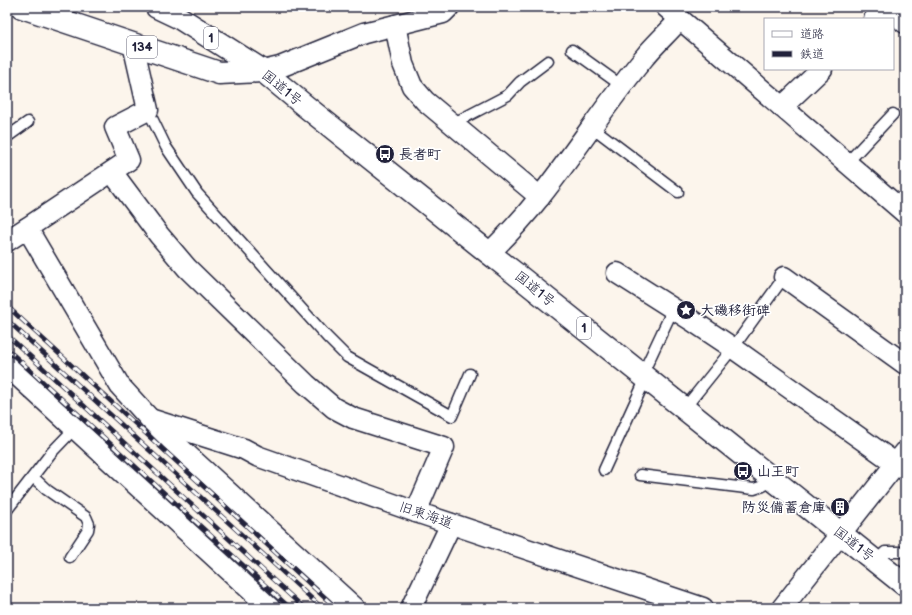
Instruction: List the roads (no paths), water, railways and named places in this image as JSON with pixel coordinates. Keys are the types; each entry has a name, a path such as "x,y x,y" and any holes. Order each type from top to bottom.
{"highway":[{"name":"134","path":"22,7 219,73 263,71"},
{"name":"国道1号","path":"157,7 178,17 263,71 905,585"}],"street":[{"path":"263,71 280,67 364,33 443,13 450,7"},
{"path":"875,18 887,7 905,24"},
{"path":"489,253 525,216 540,197 644,58 673,13 905,213"},
{"path":"395,25 403,64 412,86 425,101 540,197"},
{"path":"7,241 129,160 116,127 148,110 133,44"},
{"path":"782,107 821,70"},
{"path":"112,172 159,235 187,268 306,384 334,408 353,418 444,447 416,512"},
{"path":"27,228 120,386 170,439 355,608"},
{"path":"617,273 733,348 902,462 841,533 782,608"},
{"path":"784,277 905,364"},
{"path":"8,367 270,608"},
{"name":"旧東海道","path":"150,419 244,449 257,456 416,512 703,608"},
{"path":"411,608 451,524"}],"lane":[{"path":"572,50 622,86"},
{"path":"452,124 508,95 520,82 548,61"},
{"path":"148,110 166,147 196,193 347,357 452,416 470,374"},
{"path":"848,163 893,114"},
{"path":"7,137 28,122"},
{"path":"592,127 678,192"},
{"path":"684,409 733,348 784,277"},
{"path":"604,470 673,309"},
{"path":"7,510 51,453 75,428"},
{"path":"33,476 47,490 86,517 89,524 88,530 70,558"},
{"path":"640,476 754,489 773,480"},
{"path":"876,561 885,552 905,553"}],"railway":[{"path":"7,306 336,608"},
{"path":"7,320 322,608"},
{"path":"7,335 304,608"},
{"path":"7,349 290,608"}],"place":[{"name":"長者町","path":"385,154"},
{"name":"大磯移街碑","path":"686,310"},
{"name":"山王町","path":"743,471"},
{"name":"防災備蓄倉庫","path":"840,507"}]}
